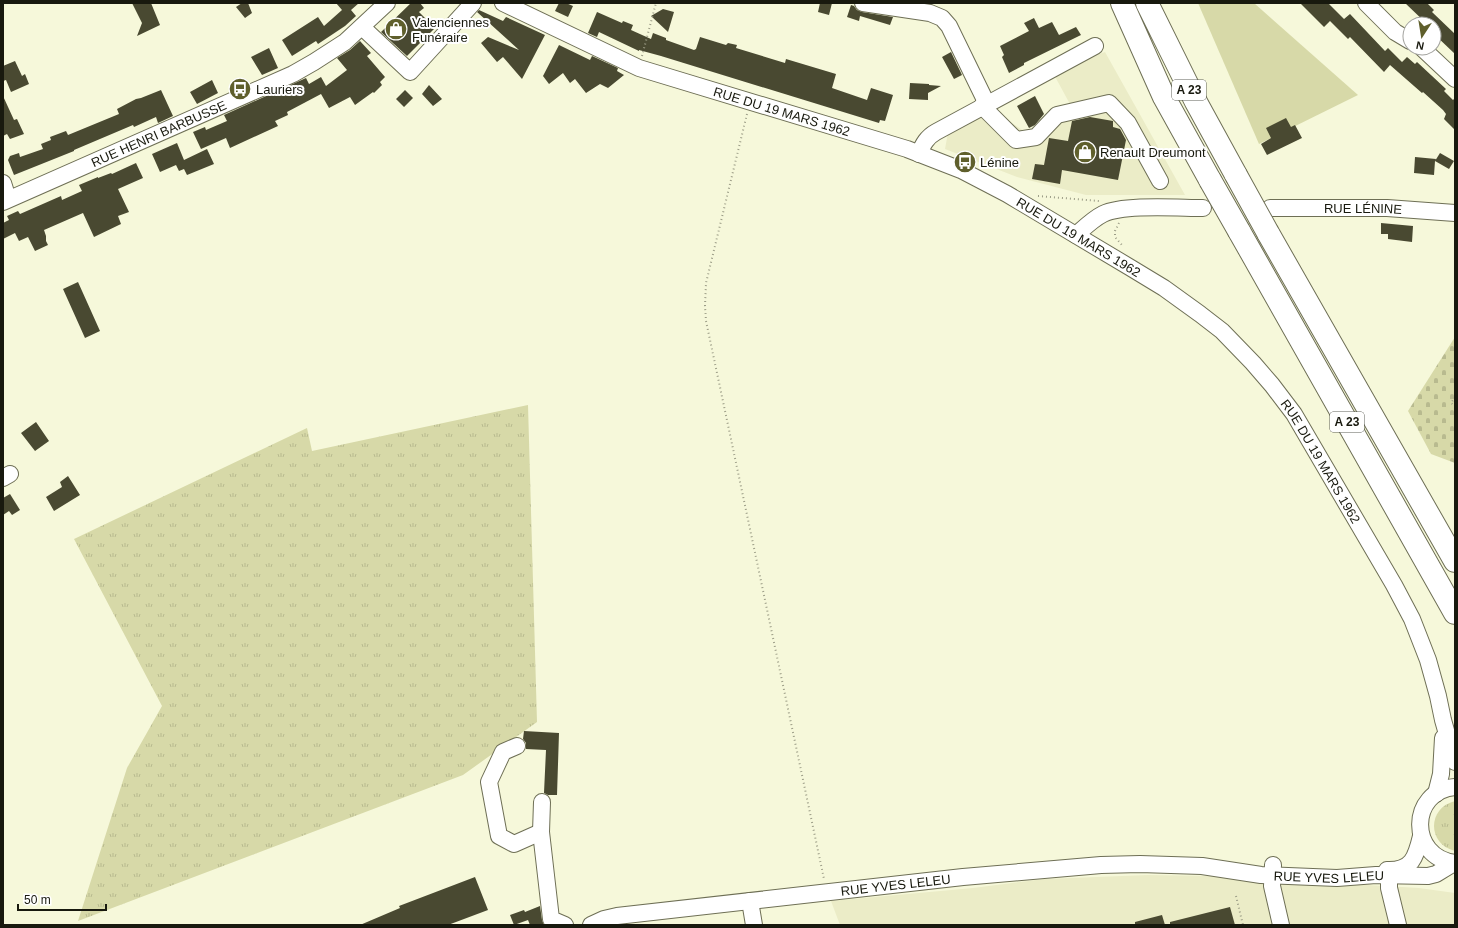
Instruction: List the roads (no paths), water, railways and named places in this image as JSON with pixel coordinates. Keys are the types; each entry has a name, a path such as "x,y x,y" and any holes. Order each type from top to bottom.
{"highway":[{"name":"A 23","path":"1147,3 1191,93 1236,175 1455,562"},
{"name":"A 23","path":"1123,8 1164,97 1455,612"}],"street":[{"name":"RUE HENRI BARBUSSE","path":"6,200 293,74 345,42 387,3"},
{"path":"362,27 410,72 473,3"},
{"name":"RUE DU 19 MARS 1962","path":"503,3 639,68 920,154 961,170 987,183 1164,288 1200,314 1243,352 1272,385 1294,414 1310,439 1406,606 1428,660 1455,762"},
{"path":"863,3 923,12 942,18 949,26 984,105 1016,140 1036,137 1057,116 1109,103 1128,123 1160,181"},
{"path":"1366,3 1395,32 1402,36"},
{"path":"920,154 925,141 929,136 1095,46"},
{"path":"1431,56 1455,79"},
{"path":"3,183 6,200"},
{"path":"1076,235 1095,219 1108,212 1116,210 1140,208 1203,208"},
{"name":"RUE LÉNINE","path":"1270,208 1387,208 1455,213"},
{"name":"RUE DU 19 MARS 1962","path":"1436,794 1440,781 1442,765 1443,720"},
{"path":"517,746 503,752 489,782 499,836 514,844 540,832"},
{"path":"1436,794 1445,789 1455,787"},
{"name":"RUE YVES LELEU","path":"1389,873 1402,869 1410,863 1416,854 1421,836 1420,825 1422,811 1436,794"},
{"path":"542,802 540,832 550,919 565,925"},
{"path":"1421,836 1425,845 1432,853 1444,860 1454,863"},
{"name":"RUE YVES LELEU","path":"591,925 604,919 617,916 963,877 1094,865 1140,864 1202,866 1254,874 1272,870 1337,878 1389,873 1428,876 1436,874 1454,863"},
{"path":"1272,870 1272,886 1281,925"},
{"path":"1389,873 1391,898 1398,925"},
{"path":"750,901 754,925"}],"place":[{"name":"Valenciennes Funéraire","path":"396,29"},
{"name":"Lauriers","path":"240,89"},
{"name":"Renault Dreumont","path":"1085,152"},
{"name":"Lénine","path":"965,162"}]}
